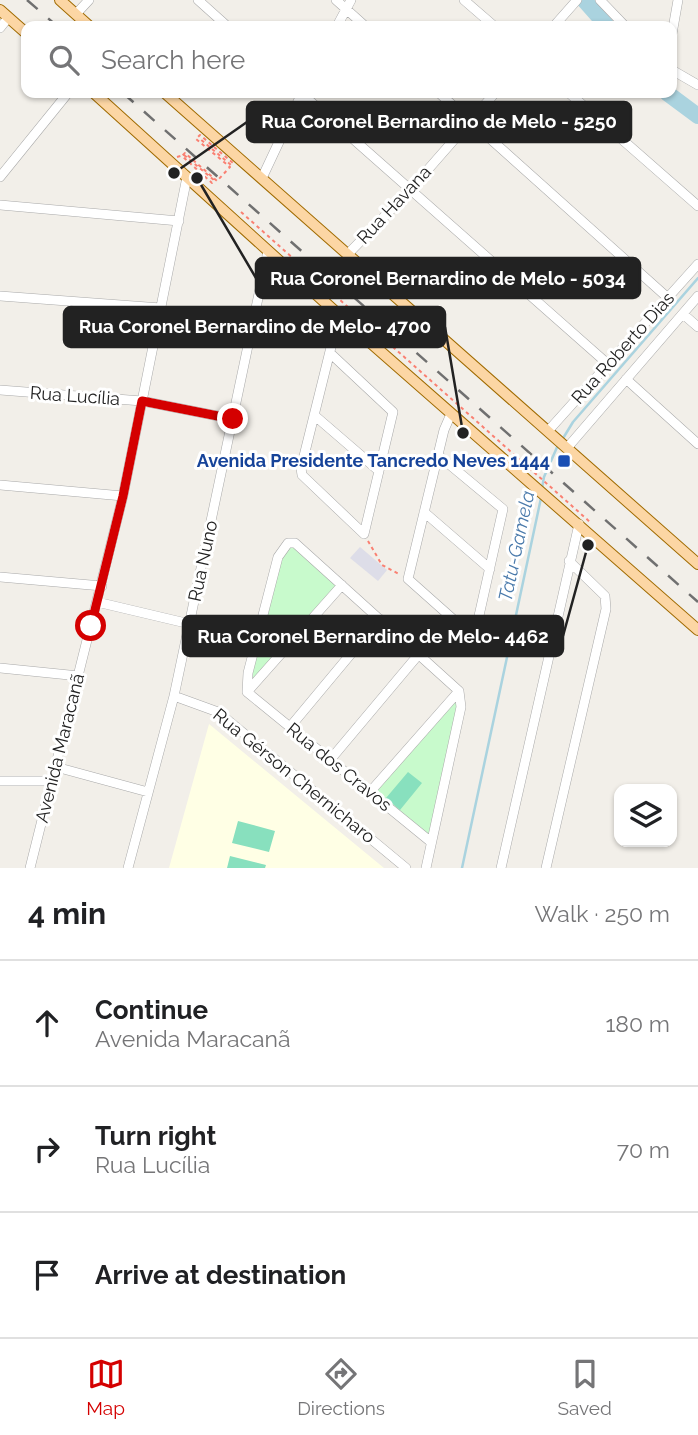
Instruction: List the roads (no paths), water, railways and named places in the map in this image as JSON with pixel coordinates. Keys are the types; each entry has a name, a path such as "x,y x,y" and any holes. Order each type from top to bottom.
{"main road":[{"path":"60,0 84,21"},
{"path":"4,14 21,29"},
{"path":"100,98 451,414 555,496 579,524 698,630"},
{"path":"171,98 698,564"}],"street":[{"path":"76,14 89,0"},
{"path":"198,0 221,21"},
{"path":"336,0 348,4 361,21"},
{"path":"464,0 488,21"},
{"path":"559,21 577,0"},
{"path":"600,0 620,21"},
{"path":"674,21 678,0"},
{"path":"340,21 348,4"},
{"path":"0,28 4,14"},
{"path":"677,73 698,85"},
{"path":"0,177 64,98"},
{"path":"262,178 300,98"},
{"path":"308,98 609,365"},
{"path":"445,98 668,298"},
{"name":"Rua Havana","path":"348,254 410,190 491,98"},
{"path":"575,98 698,206"},
{"name":"Avenida Maracanã","path":"30,868 123,496 187,177"},
{"path":"0,205 179,221"},
{"name":"Rua Nuno","path":"128,868 174,696 268,251"},
{"name":"Rua Roberto Dias","path":"549,432 698,264"},
{"path":"0,296 161,308"},
{"name":"Rua Roberto Dias","path":"565,447 698,296"},
{"path":"682,314 698,327"},
{"path":"330,354 391,408 392,422 364,534 306,481 301,468 339,315"},
{"path":"626,379 698,444"},
{"name":"Rua Lucília","path":"0,390 142,401 233,419"},
{"path":"438,455 503,509 478,623 473,633 468,632 408,579 444,430 451,414"},
{"path":"314,415 379,471"},
{"path":"0,485 123,496"},
{"path":"424,512 491,569"},
{"path":"501,868 579,524"},
{"path":"247,692 248,673 278,557 288,543 295,542 459,691 461,707 426,865"},
{"path":"546,868 606,609 605,596 569,561"},
{"path":"0,577 102,586"},
{"path":"247,692 342,585"},
{"path":"97,602 190,624"},
{"path":"290,727 380,620"},
{"path":"330,760 419,654"},
{"path":"0,668 79,676"},
{"path":"370,792 459,691"},
{"name":"Rua dos Cravos","path":"247,692 431,842"},
{"name":"Rua Gérson Chernicharo","path":"174,696 218,712 407,868"},
{"path":"56,767 148,792"},
{"path":"0,781 52,781"}],"waterway":[{"path":"584,0 603,21"},
{"path":"674,98 698,116"},
{"name":"Tatu-Gamela","path":"562,440 573,422 698,278"},
{"name":"Tatu-Gamela","path":"542,488 558,445"},
{"name":"Tatu-Gamela","path":"462,868 541,498"}],"railway":[{"path":"27,0 51,21"},
{"path":"129,98 698,602"}],"place":[{"name":"Rua Coronel Bernardino de Melo - 5250","path":"174,173"},
{"name":"Rua Coronel Bernardino de Melo - 5034","path":"197,178"},
{"name":"Rua Coronel Bernardino de Melo- 4700","path":"463,433"},
{"name":"Avenida Presidente Tancredo Neves 1444","path":"564,461"},
{"name":"Rua Coronel Bernardino de Melo- 4462","path":"588,545"}]}
